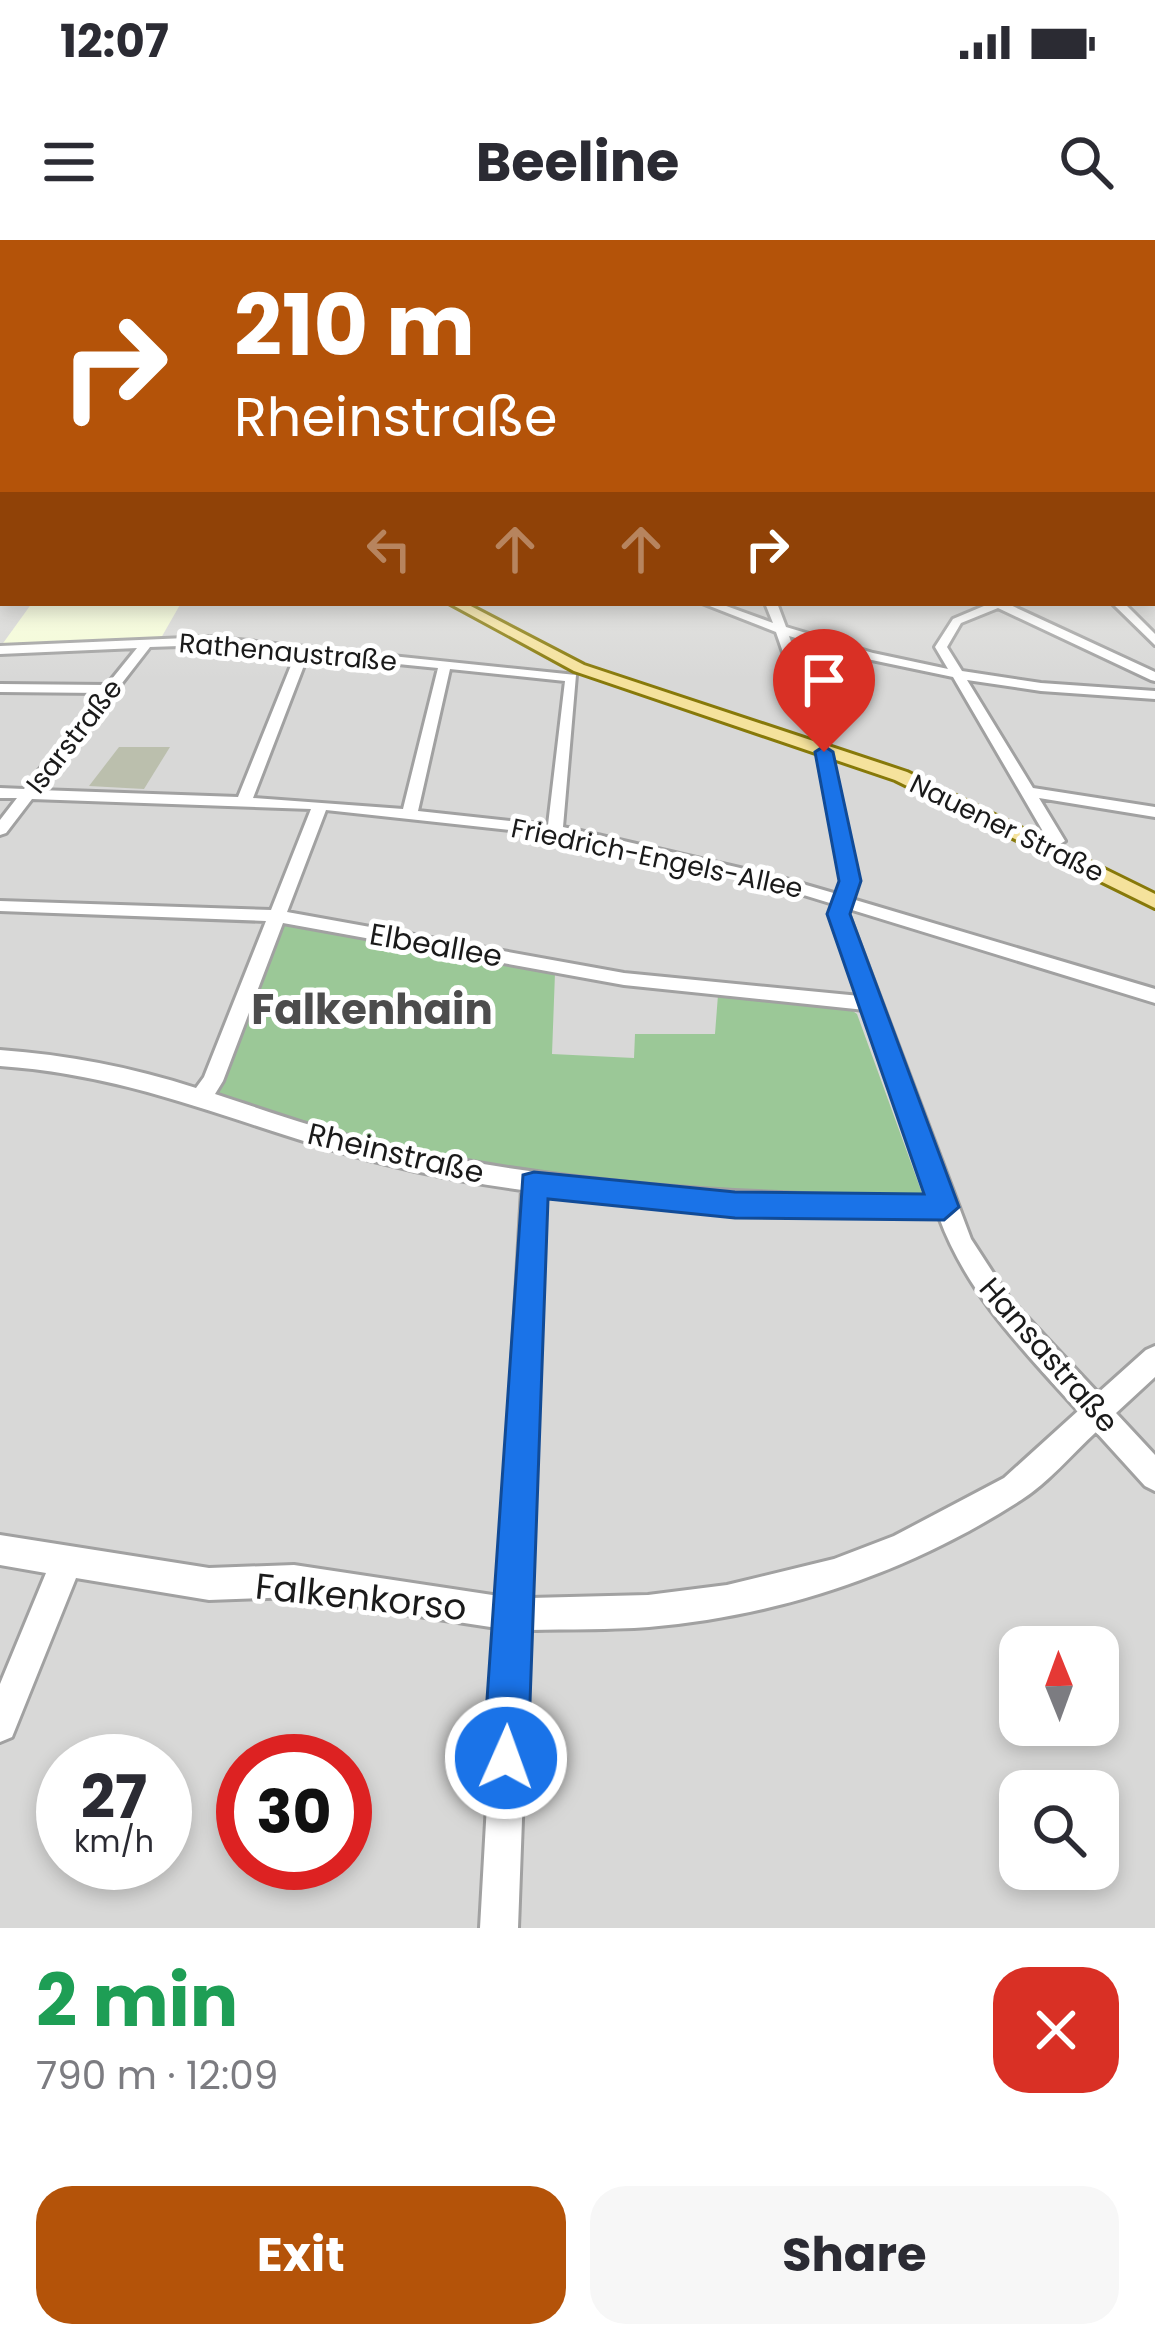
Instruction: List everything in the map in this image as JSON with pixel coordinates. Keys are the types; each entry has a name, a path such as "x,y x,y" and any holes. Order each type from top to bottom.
{"main road":[{"name":"Nauener Straße","path":"461,606 579,668 901,776 1155,902"}],"street":[{"path":"716,606 781,633 958,675 1155,695"},
{"name":"Hansastraße","path":"772,606 823,747 850,881 839,914 944,1207 1001,1306 1155,1476"},
{"path":"990,606 957,621 943,636 941,647 1057,841 1047,848"},
{"path":"1003,606 1155,677"},
{"path":"1121,606 1155,640"},
{"name":"Rathenaustraße","path":"0,650 209,641 572,682 555,830"},
{"name":"Isarstraße","path":"0,830 148,642"},
{"path":"244,801 303,651"},
{"path":"410,813 445,665"},
{"path":"0,688 110,689"},
{"path":"1029,792 1155,812"},
{"name":"Friedrich-Engels-Allee","path":"0,793 320,805 555,830 845,901 1155,996"},
{"path":"201,1096 213,1081 320,805"},
{"name":"Elbeallee","path":"0,905 277,916 624,979 871,1004"},
{"name":"Rheinstraße","path":"0,1058 120,1071 372,1151 534,1184 735,1205 944,1207"},
{"path":"500,1928 534,1184"},
{"name":"Falkenkorso","path":"0,1550 209,1584 294,1581 511,1614 648,1611 727,1601 834,1575 903,1548 1014,1488 1155,1359"},
{"path":"0,1725 66,1563"}],"shaded area":[{"path":"0,606 1155,606 1155,1928 0,1928"},
{"path":"30,606 179,606 161,638 1,646"},
{"path":"119,747 170,747 144,789 89,786"}],"green space":[{"path":"296,924 555,973 552,1054 634,1058 635,1034 715,1034 718,995 847,1007 857,1014 923,1196 917,1201 781,1198 512,1173 358,1142 220,1097 217,1088 281,926"}],"district":[{"name":"Falkenhain","path":"372,1009"}],"route":[{"path":"506,1758 534,1184 735,1205 944,1207 839,914 850,881 824,752"}]}
